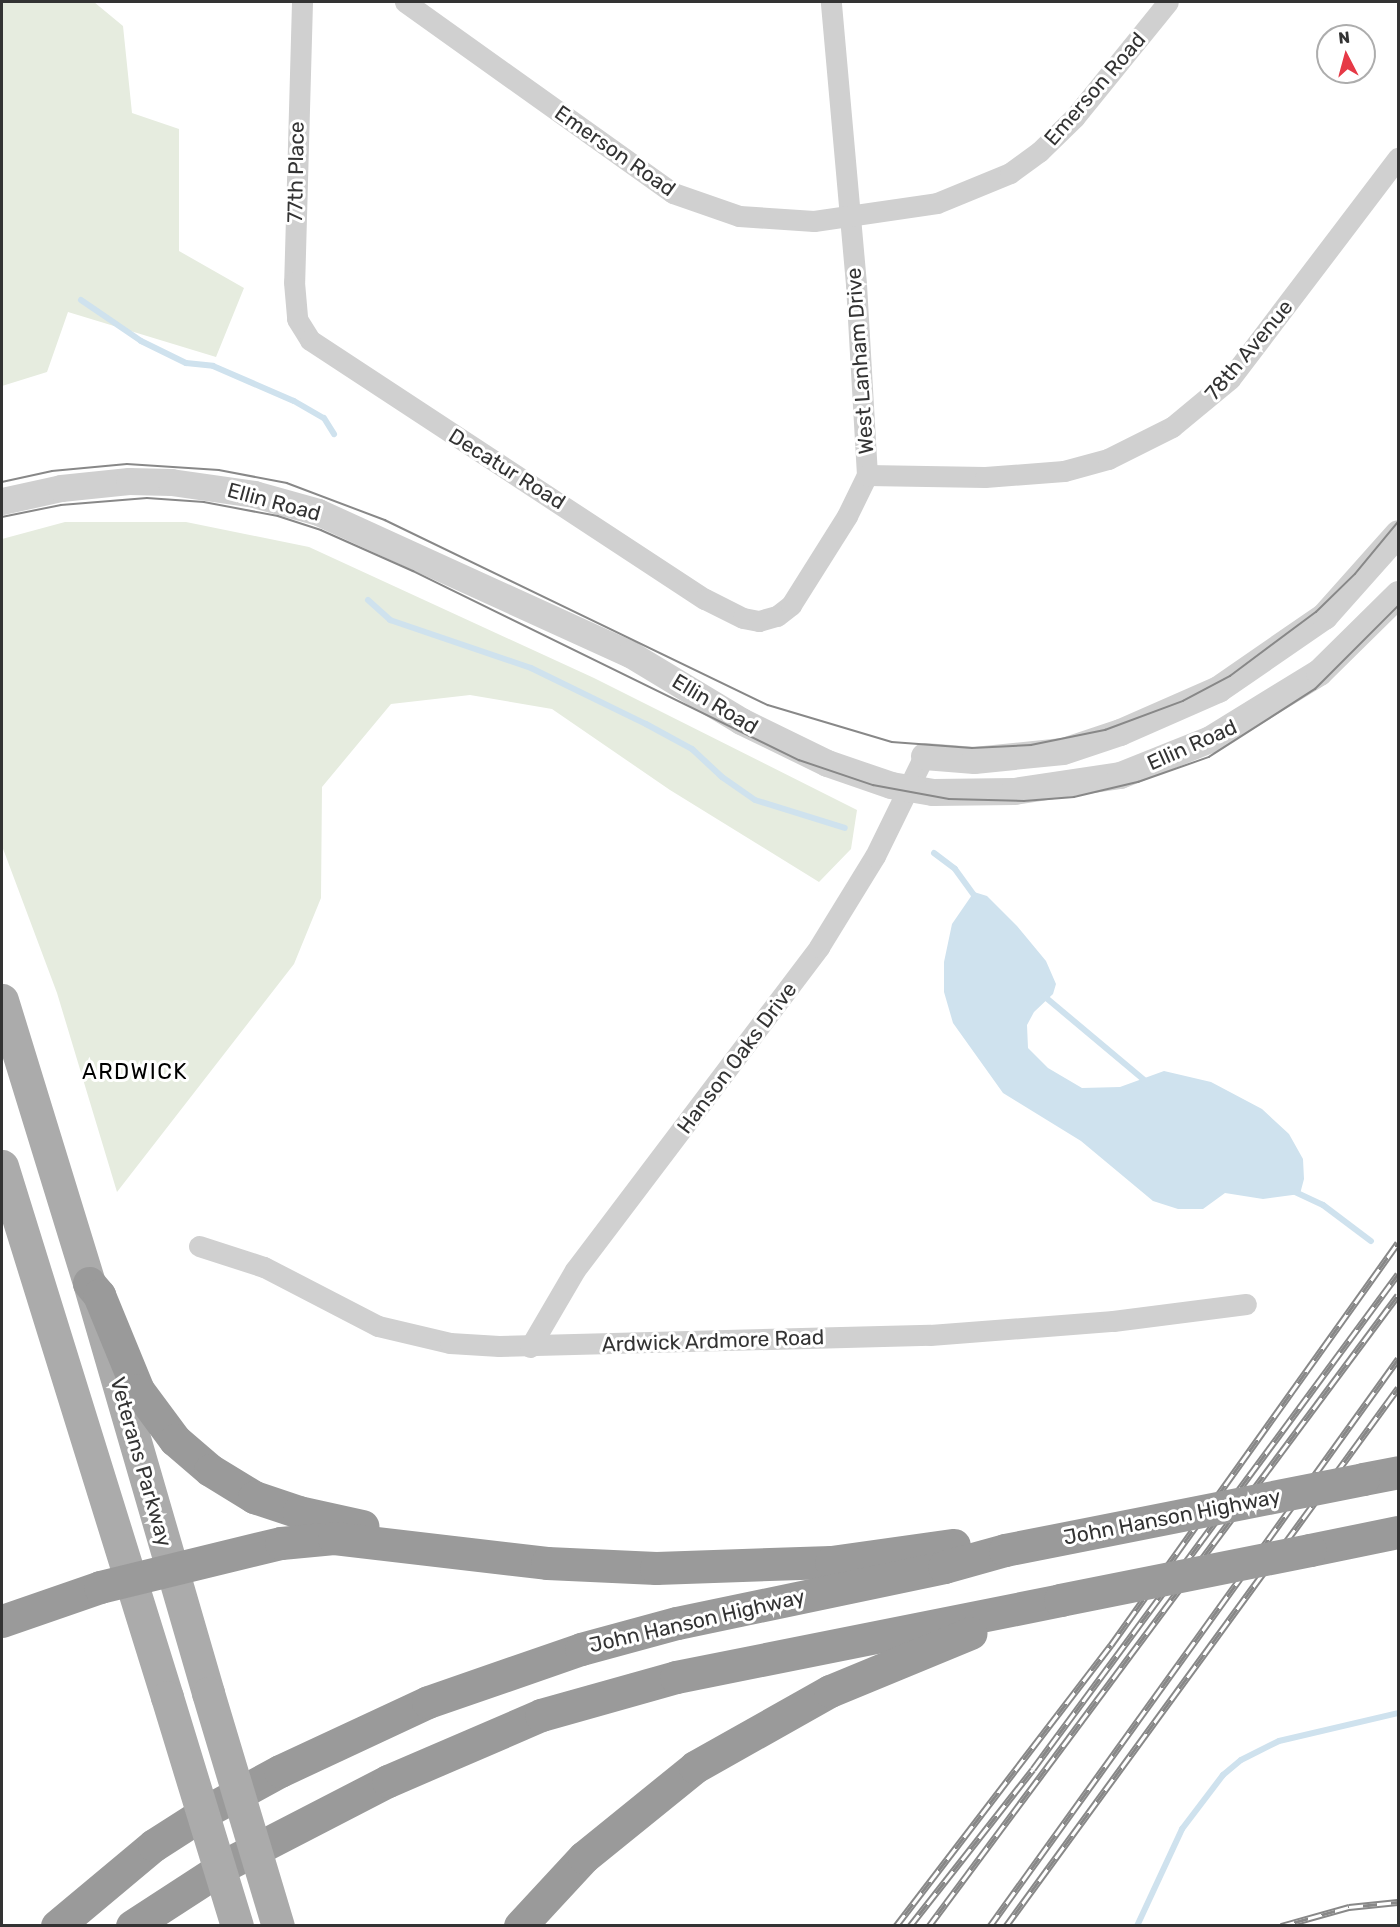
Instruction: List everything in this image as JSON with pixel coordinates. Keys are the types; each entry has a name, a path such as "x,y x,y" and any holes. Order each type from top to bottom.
{"highway":[{"path":"89,1283 99,1295 138,1390 175,1440 210,1470 254,1497 299,1512 513,1558"},
{"name":"John Hanson Highway","path":"57,1926 154,1845 210,1809 280,1771 428,1702 570,1653 677,1623 944,1567 1005,1550 1398,1472"},
{"path":"132,1926 229,1863 388,1781 541,1715 665,1680 1398,1532"},
{"path":"2,1621 73,1594 281,1543 334,1538 513,1558 668,1568 831,1562 947,1545 1005,1550"},
{"path":"520,1926 584,1857 695,1767 830,1691 1060,1600"}],"main road":[{"name":"Veterans Parkway","path":"2,1000 89,1283 278,1926"},
{"path":"2,1166 128,1581 167,1697 237,1926"}],"street":[{"name":"77th Place","path":"302,2 294,282 297,319 310,340"},
{"name":"Emerson Road","path":"405,2 673,193 739,216 814,220 849,218 937,203 1010,173 1039,152 1074,118 1168,2"},
{"name":"West Lanham Drive","path":"705,599 743,618 759,621 777,616 791,605 816,568 867,475 831,2"},
{"name":"78th Avenue","path":"867,475 985,477 1064,471 1108,459 1172,427 1230,379 1398,158"},
{"name":"Decatur Road","path":"310,340 705,599"},
{"name":"Ellin Road","path":"2,501 61,488 129,481 171,482 254,494 318,512 630,654 780,741 857,776 908,788 969,792 1064,786 1120,775 1168,757 1238,725 1319,672 1398,594"},
{"name":"Ellin Road","path":"924,756 974,760 1063,751 1120,732 1218,689 1324,616 1398,532"},
{"name":"Hanson Oaks Drive","path":"530,1347 575,1270 819,947 857,889 924,756"},
{"name":"Ardwick Ardmore Road","path":"199,1246 264,1267 378,1326 450,1343 530,1347 930,1335 1113,1321 1246,1304"}],"shaded area":[{"path":"2,2 94,2 123,26 132,113 179,129 179,251 244,288 216,357 68,312 47,372 2,386"},
{"path":"65,522 186,522 309,547 594,678 857,810 851,849 819,882 670,790 552,709 470,695 391,704 322,787 321,898 294,964 117,1192 57,993 2,846 2,539"}],"water":[{"path":"974,892 987,896 1017,926 1046,961 1056,984 1053,994 1034,1012 1027,1025 1028,1048 1048,1068 1082,1088 1120,1087 1164,1071 1211,1082 1262,1109 1289,1134 1303,1159 1304,1179 1300,1194 1263,1199 1225,1193 1203,1209 1178,1209 1153,1201 1081,1141 1003,1093 953,1023 944,992 944,962 952,924"}],"waterway":[{"path":"81,300 141,341 186,363 213,366 294,401 324,418 334,434"},
{"path":"368,600 390,620 531,668 646,724 692,749 722,777 755,800 845,828"},
{"path":"934,853 955,869 977,899"},
{"path":"1044,996 1149,1084"},
{"path":"1293,1191 1323,1205 1371,1241"},
{"path":"1137,1926 1182,1829 1223,1775 1241,1760 1279,1741 1398,1713"}],"tram line":[{"path":"2,482 52,471 127,464 219,470 287,483 385,520 768,705 892,742 972,748 1031,745 1105,730 1183,701 1230,676 1316,612 1355,574 1398,522"},
{"path":"2,517 61,505 147,498 204,502 278,516 321,530 413,571 799,760 873,785 949,799 1024,801 1074,797 1138,782 1209,757 1315,689 1398,606"}],"railway":[{"path":"896,1926 1111,1645 1398,1243"},
{"path":"910,1926 1033,1769 1398,1274"},
{"path":"929,1926 1398,1295"},
{"path":"990,1926 1398,1359"},
{"path":"1006,1926 1398,1388"},
{"path":"1281,1926 1349,1907 1398,1902"}],"district":[{"name":"ARDWICK","path":"135,1072"}]}
